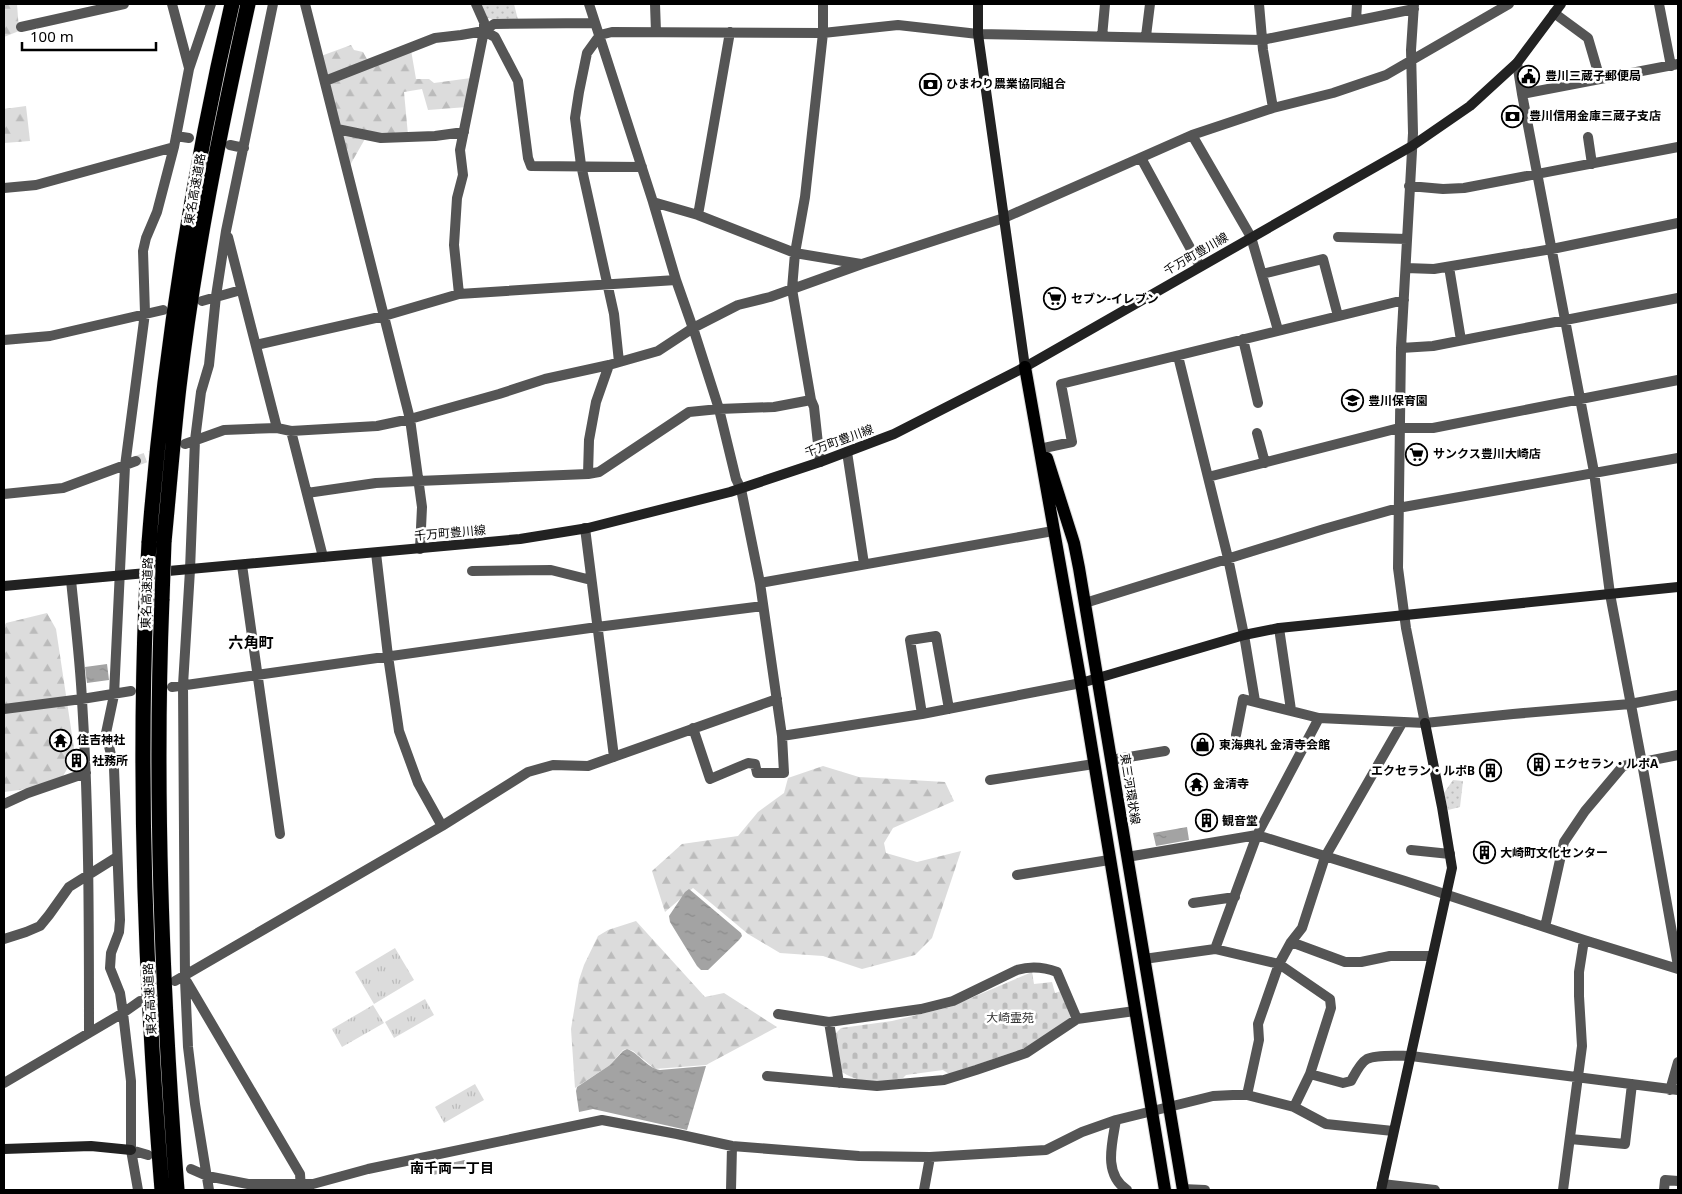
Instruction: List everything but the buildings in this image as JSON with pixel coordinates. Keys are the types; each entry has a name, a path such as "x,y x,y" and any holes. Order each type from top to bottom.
{"highway":[{"name":"東名高速道路","path":"177,1190 171,1112 163,946 159,727 162,598 157,543 164,386 200,153 232,4"},
{"name":"東名高速道路","path":"162,1190 155,1101 147,946 144,746 146,600 157,543 193,290 216,156 248,4"}],"main road":[{"path":"978,4 978,34 1025,367"},
{"name":"千万町豊川線","path":"4,586 520,539 585,528 741,489 847,452 894,434 1025,367 1412,146 1470,106 1517,63 1561,4"},
{"name":"東三河環状線","path":"1025,367 1081,683 1164,1190"},
{"name":"東三河環状線","path":"1030,398 1074,543 1182,1189"},
{"path":"1081,683 1244,635 1279,628 1678,587"},
{"path":"1382,1187 1452,868 1425,724"},
{"path":"4,1149 91,1146 131,1150"}],"street":[{"path":"22,27 124,4"},
{"path":"172,4 189,69"},
{"path":"138,1190 131,1150 131,1081 123,1013 120,993 110,968 111,953 119,932 120,920 114,768 106,733 114,695 125,466 145,313 143,251 146,238 157,212 174,147 189,69 210,4"},
{"path":"209,1190 190,1066 182,978 177,686 190,570 190,442 209,365 216,296 226,231 273,4"},
{"path":"305,4 410,419 422,507 420,549"},
{"path":"459,294 454,245 458,198 463,175 460,150 484,31 484,22 476,4"},
{"path":"589,4 642,167 676,280 719,409 736,479 741,489 760,583 782,736 784,773 757,773 755,764 748,763 710,779 693,728"},
{"path":"655,4 656,32"},
{"path":"820,462 814,407 792,289 795,253 805,197 823,33 823,4"},
{"path":"1102,37 1105,4"},
{"path":"1146,36 1150,4"},
{"path":"1259,4 1262,40 1273,108"},
{"path":"1356,20 1357,4"},
{"path":"190,442 224,430 277,428 291,431 377,426 410,419 545,379 658,351 693,328 738,305 770,298 862,264 1004,218 1192,135 1273,108 1333,93 1386,75 1509,4"},
{"path":"1522,94 1674,65 1659,4"},
{"path":"588,474 589,440 596,402 614,363 614,314 580,165 575,118 578,92 587,53 600,35 612,32 823,33 898,24 978,34 1042,34 1102,37 1146,36 1262,40 1414,6 1411,61 1412,146 1401,348 1398,568 1404,614 1425,724"},
{"path":"1554,13 1588,38 1600,80"},
{"path":"325,82 435,38 484,31 494,24 595,23"},
{"path":"484,31 494,37 518,81 528,158 531,166 642,167"},
{"path":"698,215 730,32"},
{"path":"1127,857 1257,835 1406,881 1584,940 1678,967 1610,594 1594,472 1517,63"},
{"path":"337,128 382,138 435,136 464,132"},
{"path":"1192,135 1251,237 1278,330"},
{"path":"176,136 189,138"},
{"path":"1588,137 1592,164"},
{"path":"230,146 244,148"},
{"path":"4,188 36,185 174,147"},
{"path":"1409,186 1443,189 1464,188 1678,147"},
{"path":"1141,158 1200,266"},
{"path":"653,202 698,215 795,253 862,264"},
{"path":"1406,268 1434,270 1552,249 1678,223"},
{"path":"226,231 277,428"},
{"path":"1338,237 1407,239"},
{"path":"1262,274 1323,259 1338,316"},
{"path":"1448,267 1461,340"},
{"path":"256,345 384,316 459,294 676,280"},
{"path":"202,301 241,290"},
{"path":"1401,348 1433,346 1678,298"},
{"path":"1044,448 1072,442 1061,384 1404,300"},
{"path":"4,340 50,336 163,310"},
{"path":"1243,339 1258,403"},
{"path":"1178,356 1228,558 1244,635 1254,701"},
{"path":"1208,477 1399,428 1433,428 1678,380"},
{"path":"307,493 376,484 599,472 688,412 774,407 812,400"},
{"path":"291,431 323,557"},
{"path":"1257,433 1265,463"},
{"path":"847,452 864,564"},
{"path":"1085,602 1398,508 1678,458"},
{"path":"4,494 63,488 136,461"},
{"path":"585,528 614,757"},
{"path":"760,583 1053,531"},
{"path":"376,553 398,732 418,783 442,826"},
{"path":"242,565 280,834"},
{"path":"472,571 551,570 591,580"},
{"path":"72,580 86,772 90,1033"},
{"path":"177,686 597,627 763,606"},
{"path":"1279,628 1291,710"},
{"path":"922,714 910,640 936,636 949,709"},
{"path":"782,736 922,714 1081,683"},
{"path":"4,709 114,695 131,691"},
{"path":"1236,735 1243,699 1319,718 1425,724 1630,704 1678,694"},
{"path":"182,978 442,826 528,772 552,765 588,766 776,699"},
{"path":"1216,949 1257,835 1319,718"},
{"path":"1247,1096 1259,1040 1258,1024 1278,964 1302,928 1325,857 1402,722"},
{"path":"1111,760 1165,751"},
{"path":"1545,927 1564,842 1585,811 1623,766 1678,755"},
{"path":"990,780 1094,764"},
{"path":"4,804 28,793 86,772"},
{"path":"1411,850 1450,854"},
{"path":"4,939 40,926 68,887 117,856"},
{"path":"1017,874 1110,860"},
{"path":"1193,903 1235,897"},
{"path":"1563,1190 1582,1046 1579,996 1584,940"},
{"path":"1291,942 1345,962 1361,962 1381,956 1432,956"},
{"path":"1144,959 1216,949 1278,964 1330,999 1331,1008 1310,1074 1294,1107"},
{"path":"778,1014 829,1022 921,1009 953,1001 1017,970 1046,968 1057,972 1077,1019"},
{"path":"182,978 300,1174 301,1187"},
{"path":"4,1084 140,1001"},
{"path":"767,1076 877,1086 944,1080 1026,1053 1077,1019 1135,1011"},
{"path":"829,1022 839,1083"},
{"path":"1310,1074 1343,1083 1351,1081 1366,1059 1411,1056 1579,1076 1674,1090 1678,1062"},
{"path":"1570,1139 1625,1144 1632,1084"},
{"path":"191,1169 206,1176 248,1184 301,1187 368,1169 602,1120 732,1146 859,1156 930,1157 1046,1150 1082,1132 1116,1120 1213,1096 1247,1096 1294,1107 1326,1124 1393,1131"},
{"path":"1116,1120 1111,1165 1115,1186 1127,1190"},
{"path":"731,1190 732,1146"},
{"path":"131,1150 148,1155"},
{"path":"924,1190 930,1157"},
{"path":"1664,1190 1666,1180 1678,1181"},
{"path":"1382,1187 1435,1190"},
{"path":"1182,1189 1205,1190"}],"green space":[{"path":"4,4 17,4 19,31 4,37"},
{"path":"480,4 514,4 518,20 487,18"},
{"path":"351,45 354,50 363,52 368,61 326,78 321,56"},
{"path":"411,50 416,79 429,79 434,83 471,78 467,107 428,110 422,89 404,92 408,135 382,136 339,127 328,83"},
{"path":"26,106 30,141 4,143 4,109"},
{"path":"341,131 366,137 349,167"},
{"path":"47,613 56,629 75,755 58,785 4,792 4,627 6,623"},
{"path":"823,766 859,777 945,782 954,801 893,828 884,843 886,853 917,862 961,851 932,938 915,955 862,969 823,956 780,953 748,934 693,888 665,912 652,871 682,844 738,836 758,812 784,793 788,778"},
{"path":"1453,780 1463,781 1460,807 1448,810 1444,793"},
{"path":"636,921 705,997 724,993 777,1027 706,1065 655,1069 633,1051 623,1050 610,1065 575,1088 571,1029 579,980 584,965 598,936 608,930"},
{"path":"395,948 414,980 374,1004 355,972"},
{"name":"大崎霊苑","path":"1032,972 1034,984 1052,982 1055,993 1061,991 1072,1017 1028,1047 949,1074 943,1070 906,1075 903,1078 887,1081 872,1082 857,1079 842,1072 836,1033 841,1028 892,1021 950,1007"},
{"path":"425,999 434,1015 394,1038 385,1022"},
{"path":"373,1005 384,1023 342,1047 332,1029"},
{"path":"475,1084 484,1100 444,1123 435,1107"}],"water":[{"path":"107,664 109,680 87,683 85,667"},
{"path":"1187,827 1189,840 1156,846 1153,833"},
{"path":"689,889 741,933 742,936 708,970 701,970 697,966 670,922 669,916"},
{"path":"627,1049 655,1069 706,1066 687,1130 593,1109 579,1112 577,1087 610,1065"},
{"path":"465,1160 466,1168 433,1175 431,1167"}],"tunnel":[{"path":"136,461 161,452"}],"place":[{"name":"豊川三蔵子郵便局","path":"1529,76"},
{"name":"ひまわり農業協同組合","path":"930,84"},
{"name":"豊川信用金庫三蔵子支店","path":"1513,116"},
{"name":"セブン-イレブン","path":"1055,299"},
{"name":"豊川保育園","path":"1352,401"},
{"name":"サンクス豊川大崎店","path":"1417,454"},
{"name":"住吉神社","path":"61,740"},
{"name":"東海典礼 金清寺会館","path":"1203,745"},
{"name":"社務所","path":"76,761"},
{"name":"エクセラン・ルポA","path":"1538,764"},
{"name":"エクセラン・ルポB","path":"1491,771"},
{"name":"金清寺","path":"1197,784"},
{"name":"観音堂","path":"1206,821"},
{"name":"大崎町文化センター","path":"1484,853"}],"district":[{"name":"六角町","path":"251,643"},
{"name":"南千両一丁目","path":"452,1168"}]}
